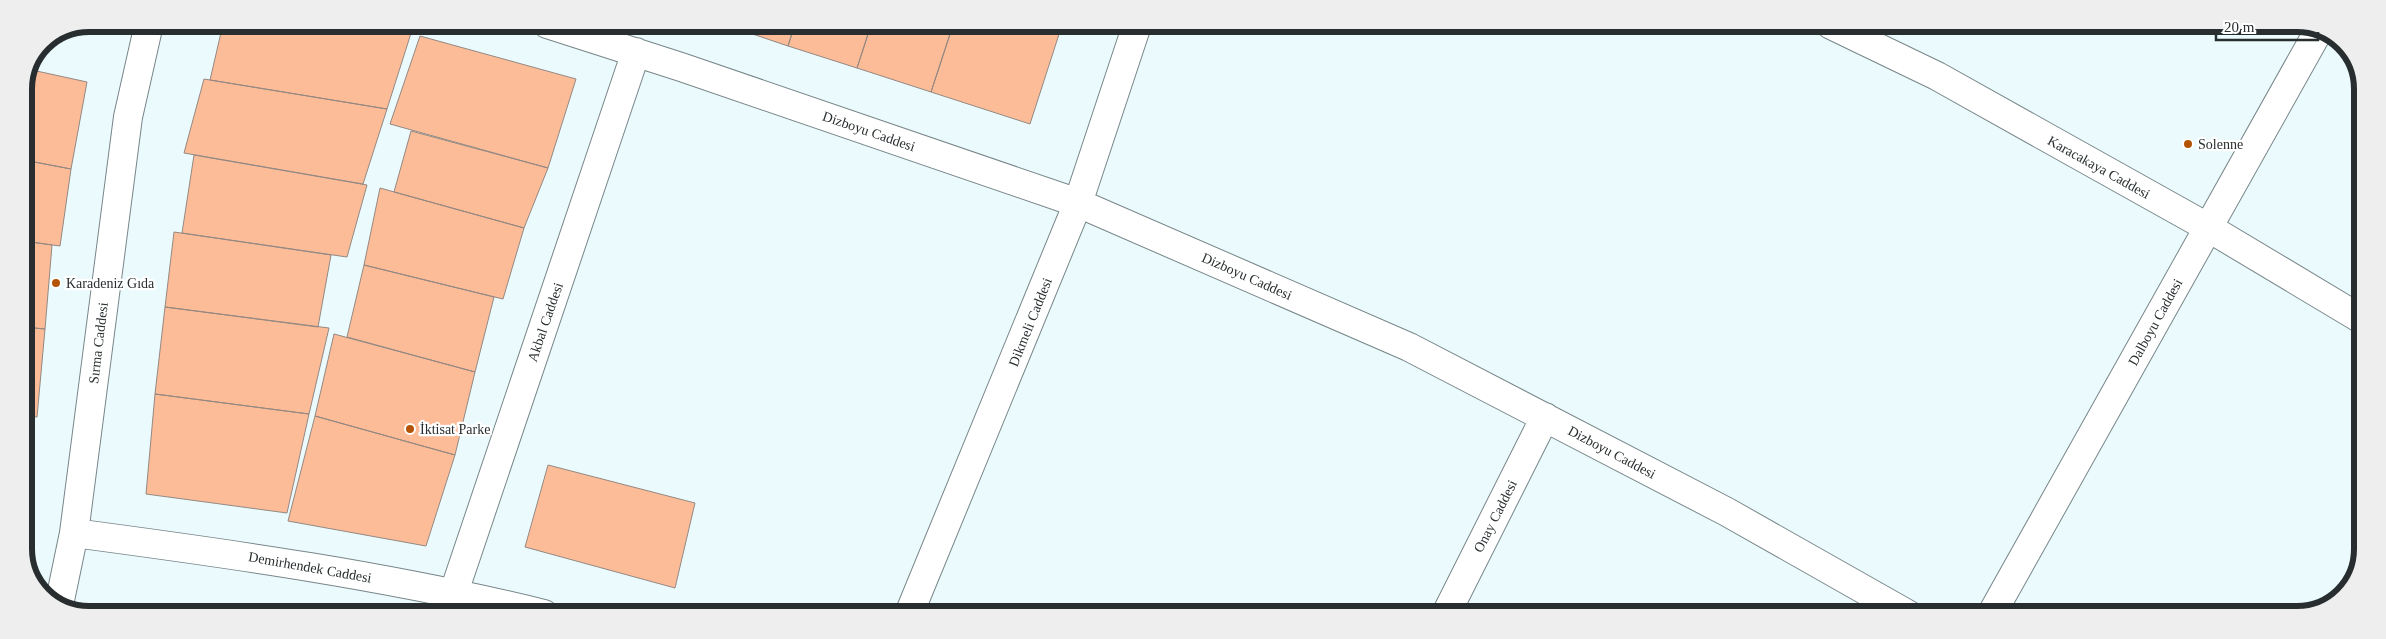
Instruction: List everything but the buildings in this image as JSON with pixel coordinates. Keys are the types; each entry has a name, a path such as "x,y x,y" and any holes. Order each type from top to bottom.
{"street":[{"name":"Sırma Caddesi","path":"61,599 74,534 122,154 128,117 147,32"},
{"name":"Dizboyu Caddesi","path":"572,32 1078,203 1410,347 1727,512 1893,606"},
{"name":"Dikmeli Caddesi","path":"912,606 1078,203 1135,32"},
{"name":"Karacakaya Caddesi","path":"1844,32 1937,76 2208,228 2353,315"},
{"name":"Dalboyu Caddesi","path":"1997,606 2316,36"},
{"name":"Akbal Caddesi","path":"454,592 636,52"},
{"name":"Onay Caddesi","path":"1450,606 1545,417"},
{"name":"Demirhendek Caddesi","path":"74,534 251,556 454,592 511,606"}],"place":[{"name":"Solenne","path":"2188,144"},
{"name":"Karadeniz Gıda","path":"56,283"},
{"name":"İktisat Parke","path":"410,429"}]}
